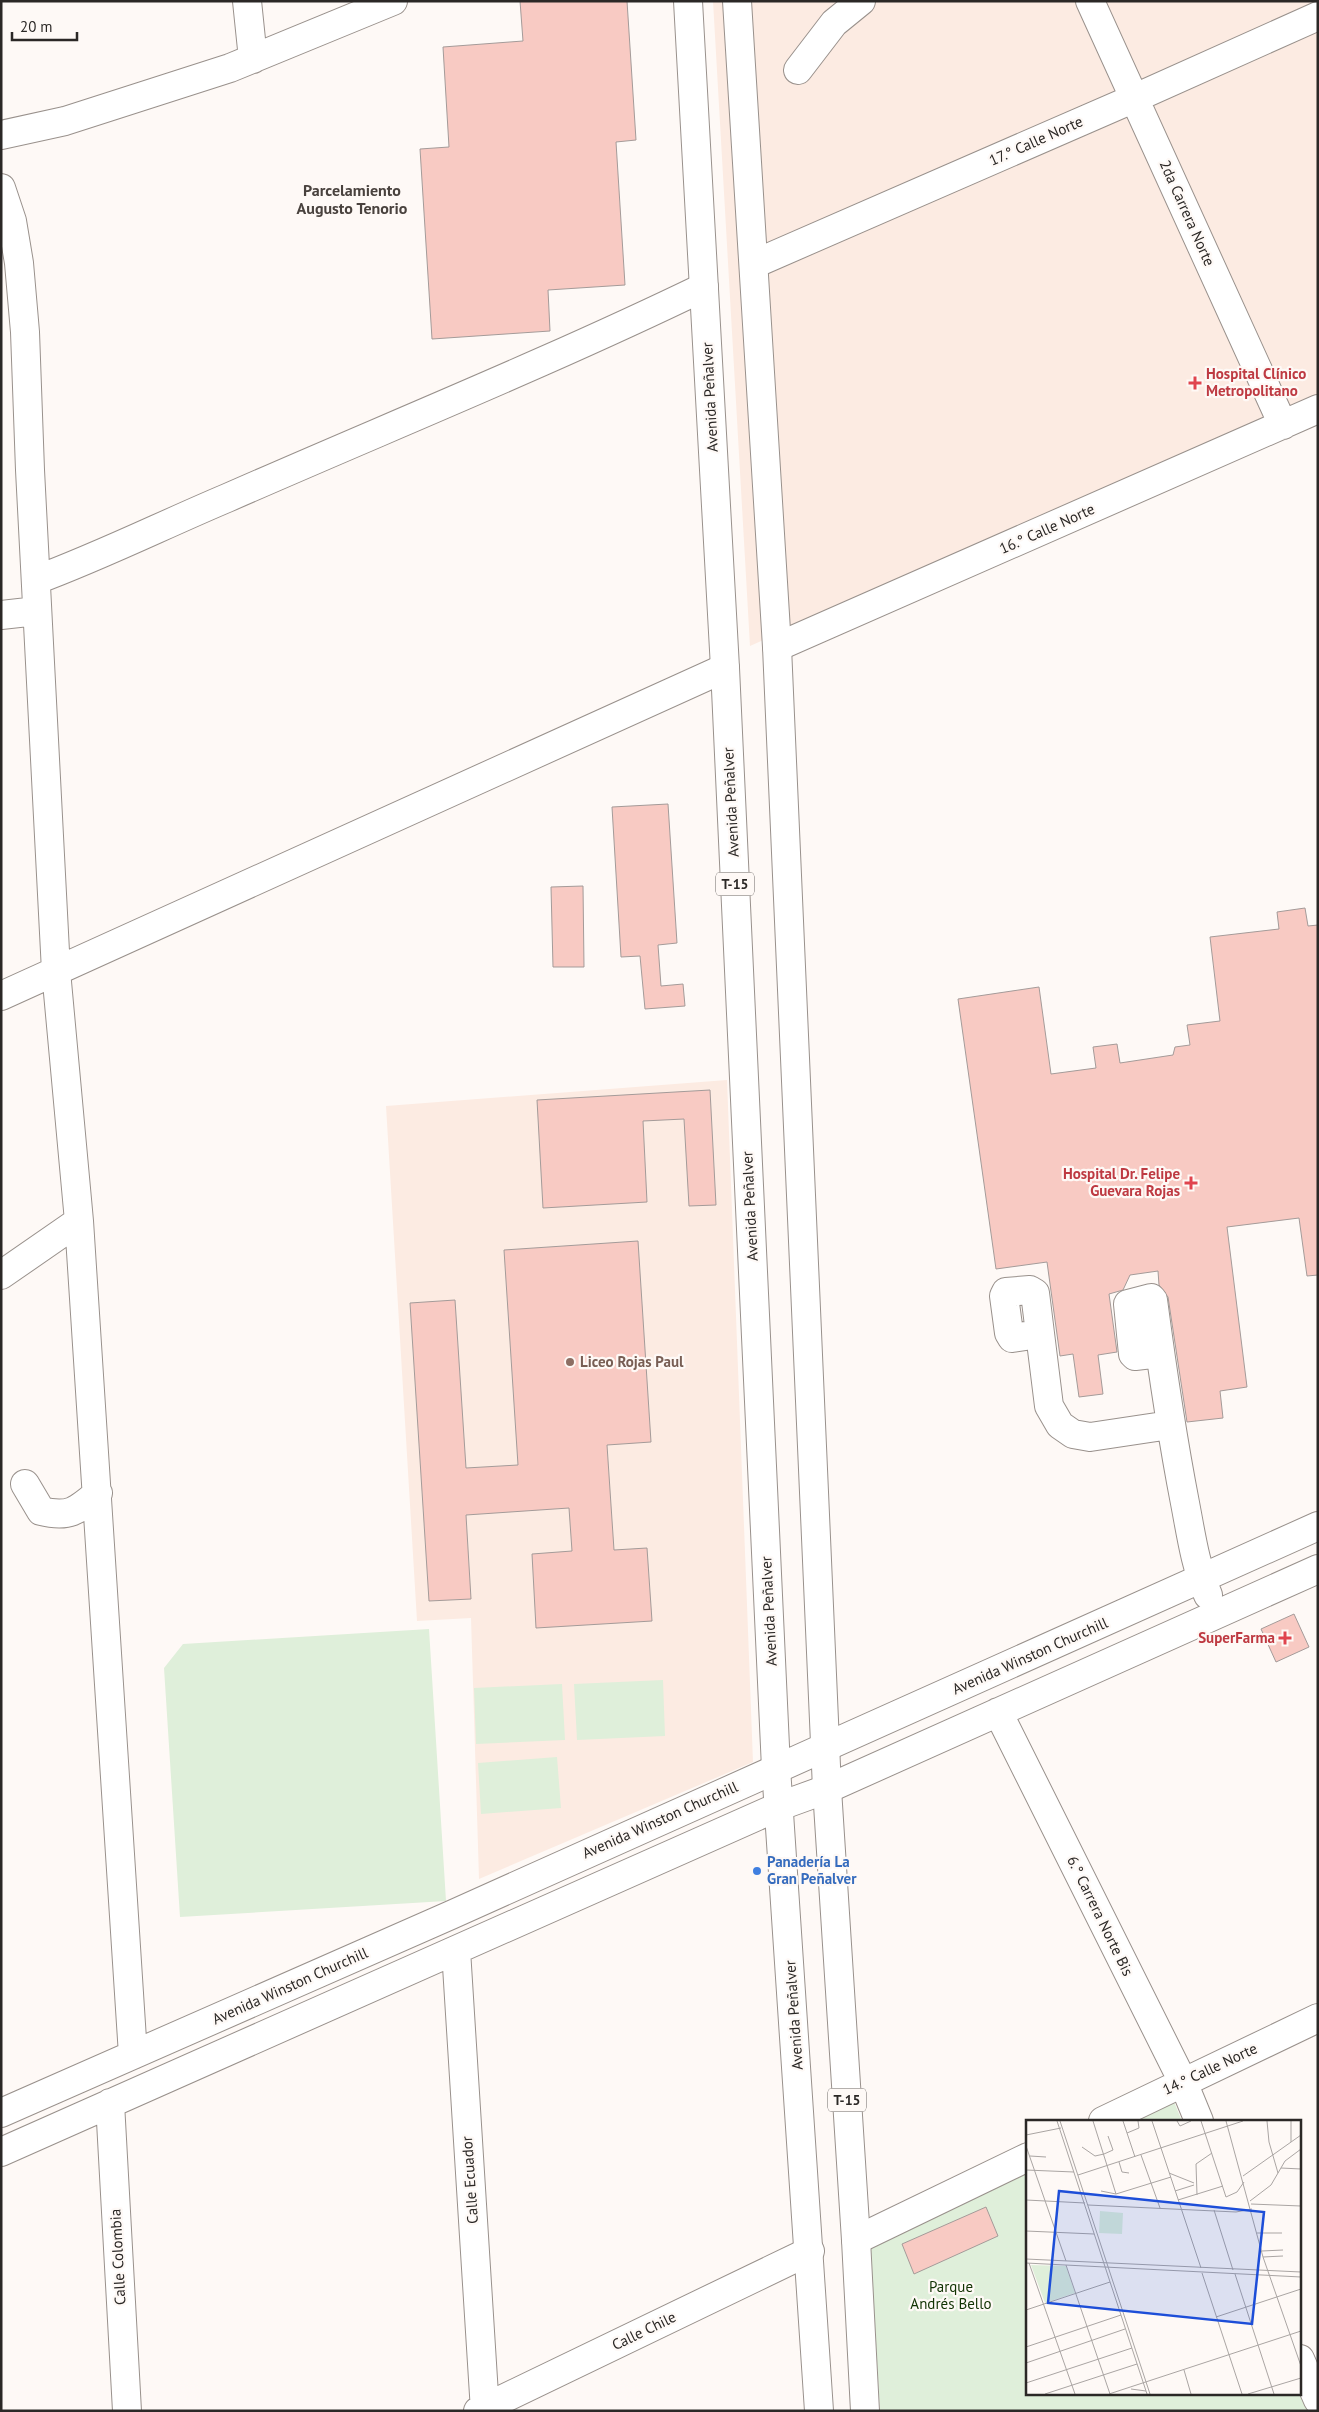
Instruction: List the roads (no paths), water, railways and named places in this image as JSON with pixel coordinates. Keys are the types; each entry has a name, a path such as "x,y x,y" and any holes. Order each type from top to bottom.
{"street":[{"path":"246,1 253,59"},
{"path":"1,135 64,121 253,59 393,1"},
{"name":"Avenida Peñalver","path":"688,1 725,668 776,1768 810,2252 819,2411"},
{"name":"T-15","path":"736,1 777,647 827,1789 865,2411"},
{"path":"798,70 834,23 862,1"},
{"name":"2da Carrera Norte","path":"1090,1 1282,425"},
{"name":"17.° Calle Norte","path":"754,264 1318,16"},
{"path":"1,188 12,221 19,263 25,332 56,971 79,1221 133,2055"},
{"path":"36,580 92,560 226,498 625,325 704,288"},
{"name":"16.° Calle Norte","path":"777,647 1318,409"},
{"path":"1,615 38,610"},
{"path":"1,996 725,668"},
{"path":"1,1275 79,1221"},
{"path":"1039,1334 1049,1406 1060,1425 1073,1434 1090,1437 1170,1425"},
{"path":"1160,1352 1170,1425 1201,1579 1216,1615"},
{"path":"25,1484 41,1511 58,1516 78,1511 98,1493"},
{"name":"Avenida Winston Churchill","path":"1,2113 1318,1526"},
{"path":"1,2152 780,1806 827,1789 1318,1569"},
{"name":"6.° Carrera Norte Bis","path":"998,1712 1182,2082 1199,2120"},
{"name":"Calle Ecuador","path":"456,1950 483,2410"},
{"name":"14.° Calle Norte","path":"1105,2120 1318,2018"},
{"name":"Calle Colombia","path":"110,2103 127,2411"},
{"path":"856,2240 1026,2158"},
{"name":"Calle Chile","path":"483,2410 810,2252"},
{"path":"1302,2364 1318,2400"}],"place":[{"name":"Hospital Clínico Metropolitano","path":"1195,383"},
{"name":"Hospital Dr. Felipe Guevara Rojas","path":"1191,1183"},
{"name":"Liceo Rojas Paul","path":"570,1362"},
{"name":"SuperFarma","path":"1285,1638"},
{"name":"Panadería La Gran Peñalver","path":"757,1871"}],"district":[{"name":"Parcelamiento Augusto Tenorio","path":"352,199"}],"park label":[{"name":"Parque Andrés Bello","path":"951,2296"}]}
